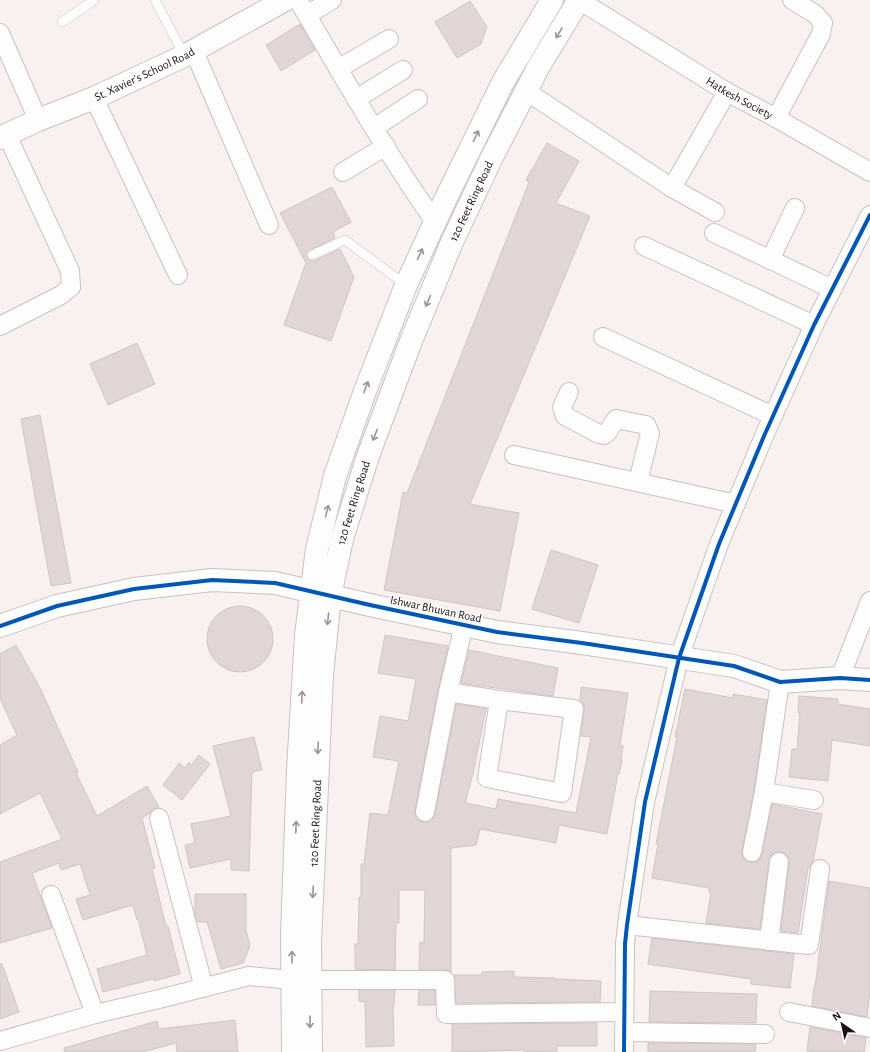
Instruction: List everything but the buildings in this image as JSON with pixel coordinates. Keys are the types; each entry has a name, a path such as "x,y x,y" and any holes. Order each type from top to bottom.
{"main road":[{"name":"St. Xavier's School Road","path":"3,137 38,120 94,98 189,53 285,0"},
{"name":"120 Feet Ring Road","path":"293,1052 301,980 310,943 322,675 320,593 317,548 335,476 365,391 406,285 503,82 552,0"},
{"name":"120 Feet Ring Road","path":"320,593 342,539 368,456 411,340 456,235 492,157 539,66 579,0"},
{"name":"Ishwar Bhuvan Road","path":"0,626 57,606 134,589 212,580 275,583 497,632 734,666 780,682 840,678 870,680"},
{"name":"120 Feet Ring Road","path":"301,980 311,1052"}],"street":[{"path":"298,0 374,128 416,195 435,222"},
{"path":"307,15 332,0"},
{"name":"Hatkesh Society","path":"579,0 727,92 776,118 821,34 823,23 815,14 792,0"},
{"path":"0,33 38,120"},
{"path":"338,69 389,39"},
{"path":"189,53 269,225"},
{"path":"356,98 403,70"},
{"path":"526,91 672,188 715,212"},
{"path":"672,188 727,92"},
{"path":"94,98 178,275"},
{"path":"374,128 418,99"},
{"path":"776,118 870,172"},
{"path":"0,326 61,295 71,286 70,271 3,137"},
{"path":"343,172 386,146"},
{"path":"770,260 795,208"},
{"path":"624,1052 625,944 645,802 678,658 719,544 773,416 814,325 870,215"},
{"path":"714,233 832,289"},
{"path":"644,246 814,325"},
{"path":"603,337 773,416"},
{"path":"569,392 562,407 565,416 599,434 604,435 609,432 612,422 616,419 646,425 650,433 638,482"},
{"path":"514,455 736,504"},
{"path":"840,678 870,601"},
{"path":"425,812 448,692 464,625"},
{"path":"752,852 764,792 780,682"},
{"path":"448,692 574,709 562,793 487,778 499,700"},
{"path":"764,792 814,800"},
{"path":"159,818 204,988"},
{"path":"770,941 779,862"},
{"path":"628,925 809,946 820,869"},
{"path":"51,895 95,1014"},
{"path":"0,1041 95,1014 249,976 301,980 445,980 446,1014 624,1012"},
{"path":"789,1012 870,1028"},
{"path":"624,1032 765,1034"}],"lane":[{"path":"62,22 94,0"},
{"path":"155,0 189,53"},
{"path":"312,255 345,240 406,285"}],"cycle path":[{"path":"624,1052 625,944 627,925 645,802 679,658 719,544 764,436 814,325 870,215"},
{"path":"0,626 57,606 134,589 212,580 275,583 497,632 734,666 780,682 840,678 870,680"}]}
